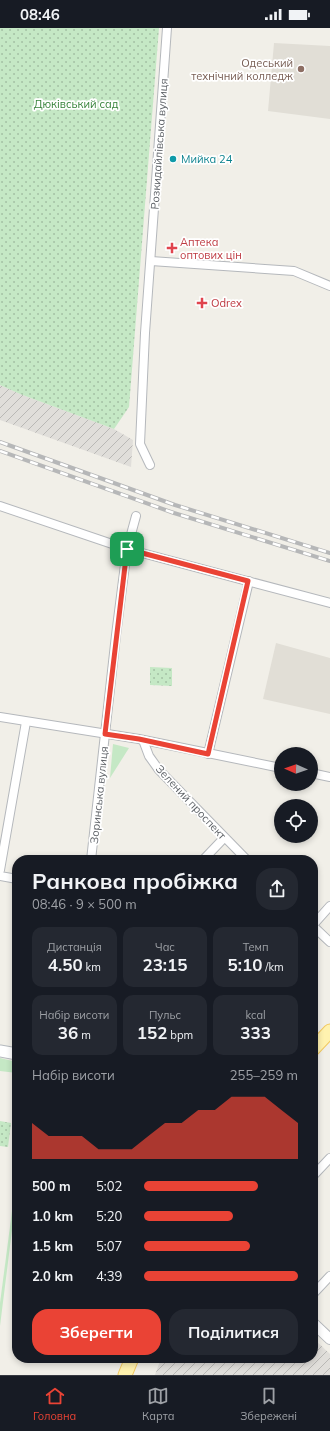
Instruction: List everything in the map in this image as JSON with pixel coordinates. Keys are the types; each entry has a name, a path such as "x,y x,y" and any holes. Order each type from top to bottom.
{"main road":[{"path":"318,1044 330,1031"},
{"path":"0,1051 12,1053"},
{"path":"125,1375 130,1363"}],"street":[{"name":"Розкидайлівська вулиця","path":"150,465 140,444 145,333 167,28"},
{"path":"151,261 294,271 330,286"},
{"path":"0,506 127,549 330,603"},
{"name":"Зоринська вулиця","path":"92,855 127,549 136,516"},
{"path":"208,754 248,581"},
{"path":"0,717 143,740 274,767"},
{"path":"0,870 26,722"},
{"name":"Зелений проспект","path":"143,740 149,756 159,770 242,855"},
{"path":"318,774 330,777"},
{"path":"208,855 224,838"},
{"path":"0,876 12,878"},
{"path":"318,919 330,906"},
{"path":"318,930 330,942"},
{"path":"318,1171 330,1158"},
{"path":"318,1289 330,1276"},
{"path":"318,1328 330,1340"}],"shaded area":[{"name":"Одеський технічний колледж","path":"274,43 330,46 330,119 268,111"},
{"path":"0,385 114,429 133,440 131,467 0,420"},
{"path":"276,643 330,658 330,714 263,699"},
{"path":"318,1343 330,1354 330,1375 155,1375 159,1363 318,1363"}],"green space":[{"name":"Дюківський сад","path":"0,28 159,28 129,407 114,429 0,385"},
{"path":"150,667 172,668 172,686 150,685"},
{"path":"113,744 129,748 110,778"},
{"path":"0,1058 12,1061 12,1072 0,1071"},
{"path":"0,1121 11,1123 8,1147 0,1146"},
{"path":"12,1211 12,1230 0,1326 0,1303"}],"railway":[{"path":"0,442 175,505 330,553"},
{"path":"0,451 174,513 330,561"}],"place":[{"name":"Одеський технічний колледж","path":"301,69"},
{"name":"Мийка 24","path":"173,159"},
{"name":"Аптека оптових цін","path":"172,248"},
{"name":"Odrex","path":"202,303"}],"route":[{"path":"127,549 248,581 208,754 139,739 105,734 127,549"}]}
